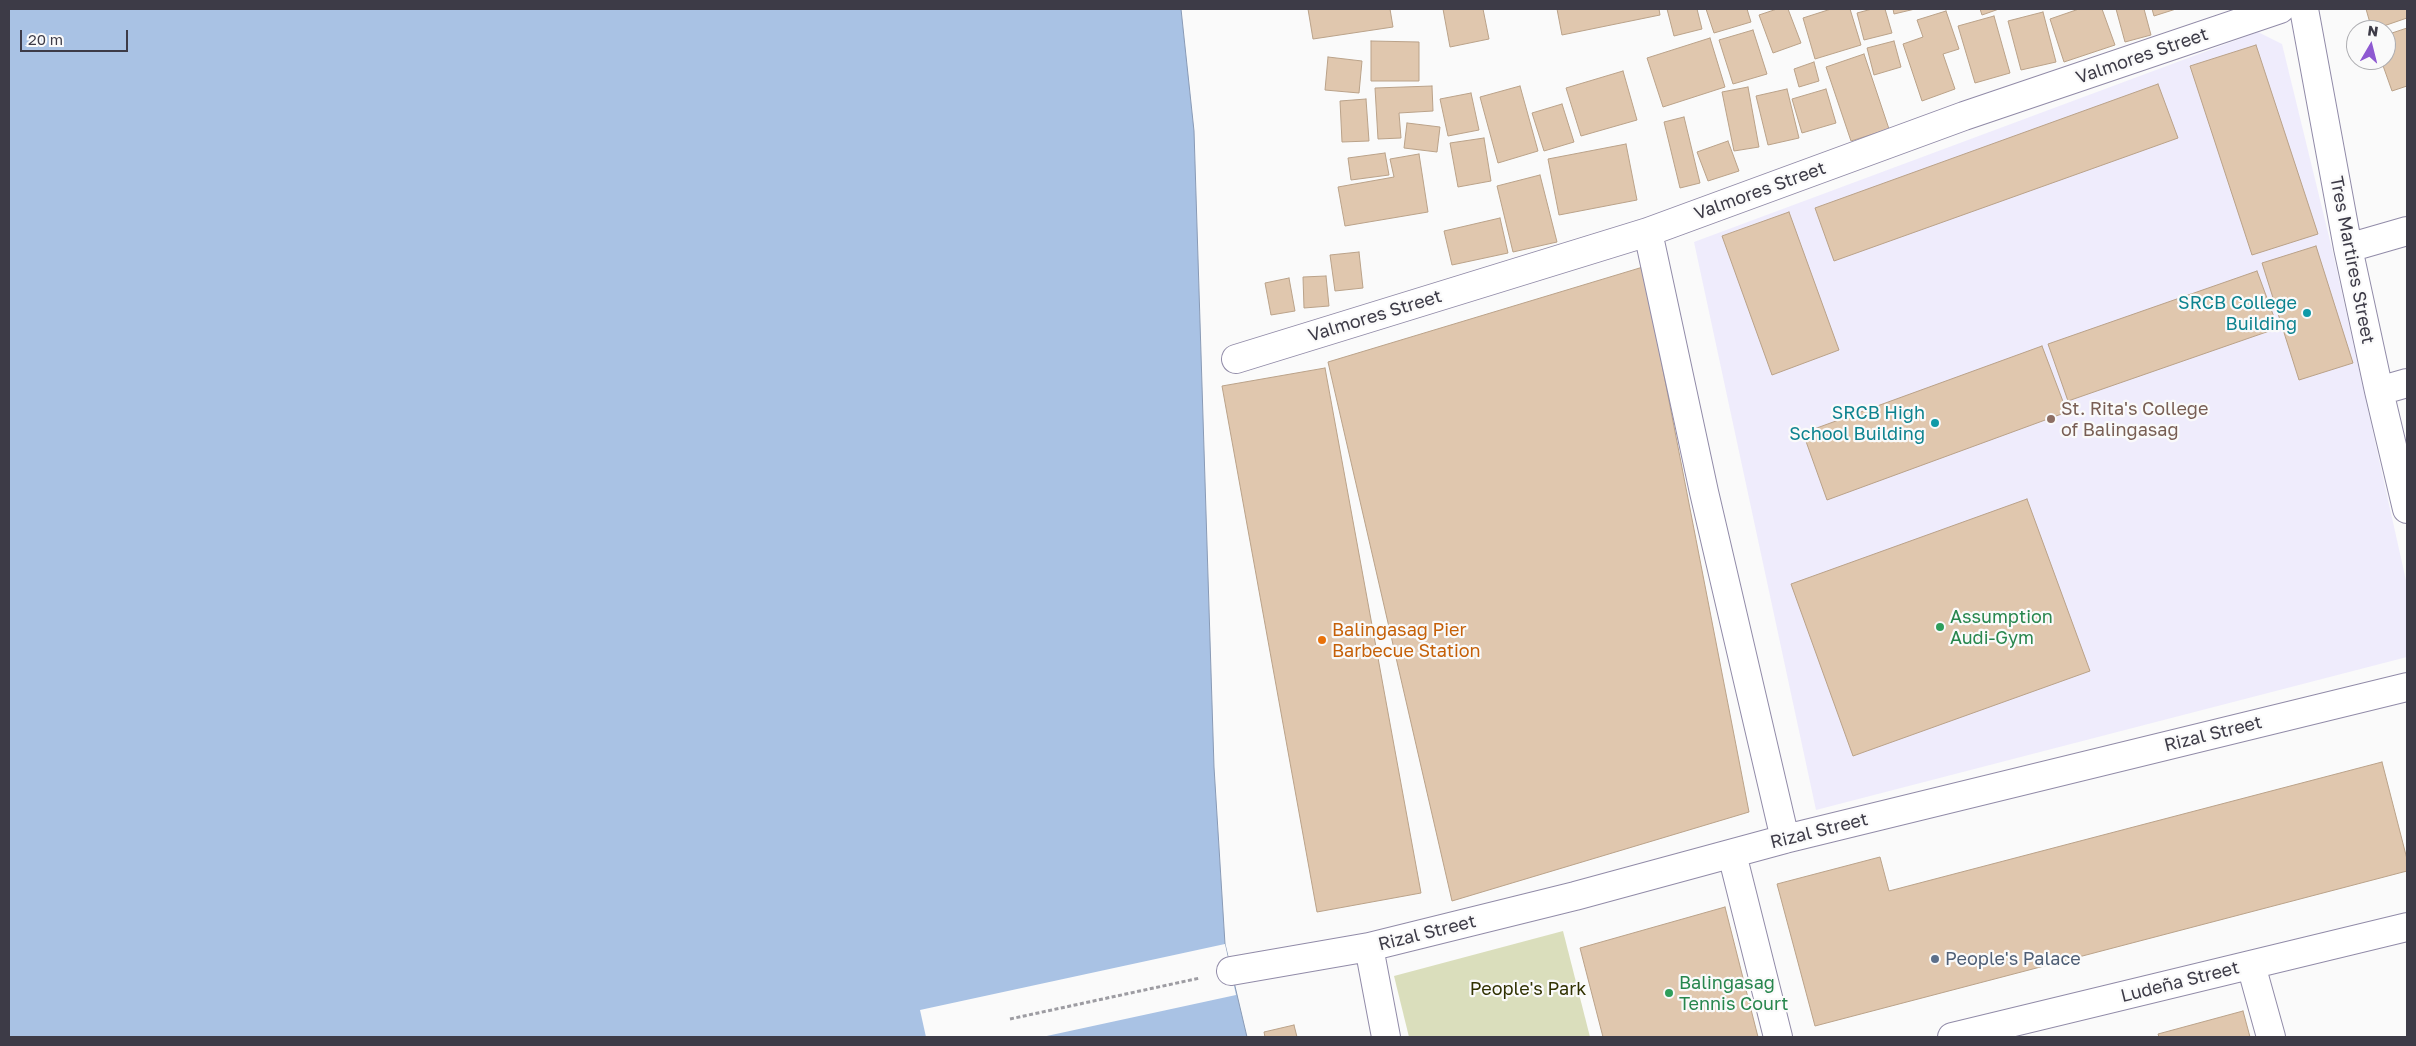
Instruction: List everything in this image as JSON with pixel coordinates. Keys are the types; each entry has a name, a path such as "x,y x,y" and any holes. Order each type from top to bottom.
{"street":[{"name":"Valmores Street","path":"1236,359 1648,232 1964,116 2280,9"},
{"name":"Tres Martires Street","path":"2304,9 2348,248 2407,509"},
{"path":"2348,248 2407,231"},
{"path":"1648,232 1704,492 1785,839"},
{"path":"2379,391 2407,383"},
{"name":"Rizal Street","path":"1231,971 1369,947 1785,839 2407,686"},
{"path":"1732,854 1778,1037"},
{"name":"Ludeña Street","path":"1952,1037 2407,927"},
{"path":"1369,947 1386,1037"},
{"path":"2251,965 2271,1037"}],"path":[{"path":"1010,1019 1231,971"}],"shaded area":[{"name":"St. Rita's College of Balingasag","path":"2258,32 2282,44 2333,253 2407,585 2407,657 1816,810 1694,242"}],"green space":[{"name":"People's Park","path":"1563,931 1590,1037 1409,1037 1394,976"}],"water":[{"path":"9,9 1181,9 1194,131 1214,767 1225,944 1247,1037 9,1037"}],"pier":[{"path":"1225,944 1236,995 1042,1037 926,1037 920,1010"}],"building":[{"path":"1308,9 1390,9 1393,27 1313,39"},
{"path":"1443,9 1483,9 1489,39 1450,47"},
{"path":"1557,9 1659,9 1660,15 1562,35"},
{"path":"1667,9 1697,9 1702,29 1674,36"},
{"path":"1706,9 1747,9 1751,22 1714,33"},
{"path":"1777,9 1788,9 1801,43 1773,53 1759,15"},
{"path":"1831,9 1850,9 1861,45 1815,59 1803,18"},
{"path":"1872,9 1885,9 1892,33 1864,40 1857,13"},
{"path":"1893,9 1915,9 1894,14"},
{"path":"1980,9 1999,9 1982,15"},
{"path":"2079,9 2102,9 2115,45 2064,62 2050,19"},
{"path":"2116,9 2144,9 2151,35 2125,42"},
{"path":"2152,9 2176,9 2154,16"},
{"path":"2366,9 2407,9 2407,18 2396,22 2396,20 2369,20"},
{"path":"1946,11 1959,49 1943,54 1955,89 1922,101 1903,44 1923,37 1917,20"},
{"path":"2043,12 2056,62 2021,70 2008,21"},
{"path":"1994,16 2010,73 1975,83 1958,26"},
{"path":"2407,28 2407,86 2392,91 2385,70 2396,70 2396,32"},
{"path":"1753,30 1767,74 1733,84 1719,40"},
{"path":"1710,38 1725,87 1663,107 1647,58"},
{"path":"1371,41 1419,42 1419,81 1371,81"},
{"path":"1894,41 1901,67 1874,75 1867,48"},
{"path":"2256,45 2318,234 2252,255 2190,66"},
{"path":"1864,54 1889,129 1851,141 1826,67"},
{"path":"1328,57 1362,61 1359,93 1325,90"},
{"path":"1814,62 1819,81 1799,87 1794,69"},
{"path":"1623,71 1637,120 1581,136 1566,88"},
{"path":"2158,84 2178,138 1834,261 1815,208"},
{"path":"1432,86 1433,111 1399,113 1401,138 1378,139 1375,88"},
{"path":"1520,86 1538,151 1498,163 1480,97"},
{"path":"1748,87 1759,147 1734,151 1722,92"},
{"path":"1787,89 1799,138 1768,145 1756,96"},
{"path":"1826,89 1836,123 1802,133 1792,99"},
{"path":"1471,93 1479,130 1448,136 1440,99"},
{"path":"1366,99 1369,141 1342,142 1340,101"},
{"path":"1562,104 1574,142 1544,151 1532,113"},
{"path":"1684,117 1700,183 1680,188 1664,122"},
{"path":"1407,123 1440,127 1437,152 1404,148"},
{"path":"1484,138 1491,181 1458,187 1450,143"},
{"path":"1728,141 1739,171 1708,181 1697,152"},
{"path":"1626,144 1637,200 1559,215 1548,159"},
{"path":"1385,153 1389,175 1351,180 1348,158"},
{"path":"1419,154 1428,212 1345,226 1338,187 1394,177 1390,159"},
{"path":"1540,175 1557,242 1513,252 1497,186"},
{"path":"1789,212 1839,350 1772,375 1722,236"},
{"path":"1500,218 1508,253 1452,265 1444,231"},
{"name":"SRCB College Building","path":"2316,246 2353,363 2299,380 2262,263"},
{"path":"1359,252 1363,288 1335,291 1330,255"},
{"path":"1643,267 1749,812 1452,901 1328,362"},
{"path":"2257,271 2278,328 2068,401 2048,344"},
{"path":"1326,276 1329,306 1304,308 1303,277"},
{"path":"1289,278 1295,311 1271,315 1265,283"},
{"name":"SRCB High School Building","path":"2042,346 2067,412 1827,500 1803,433"},
{"name":"Balingasag Pier Barbecue Station","path":"1325,368 1421,893 1317,912 1222,386"},
{"name":"Assumption Audi-Gym","path":"2027,499 2090,671 1853,756 1791,584"},
{"name":"People's Palace","path":"2382,762 2407,859 2407,871 1815,1026 1777,884 1880,857 1889,891"},
{"name":"Balingasag Tennis Court","path":"1725,907 1758,1037 1603,1037 1580,948"},
{"path":"2243,1011 2250,1037 2159,1037 2158,1034"},
{"path":"1294,1025 1297,1037 1265,1037 1264,1032"}],"place":[{"name":"SRCB College Building","path":"2307,313"},
{"name":"St. Rita's College of Balingasag","path":"2051,419"},
{"name":"SRCB High School Building","path":"1935,423"},
{"name":"Assumption Audi-Gym","path":"1940,627"},
{"name":"Balingasag Pier Barbecue Station","path":"1322,640"},
{"name":"People's Palace","path":"1935,959"},
{"name":"Balingasag Tennis Court","path":"1669,993"}]}
